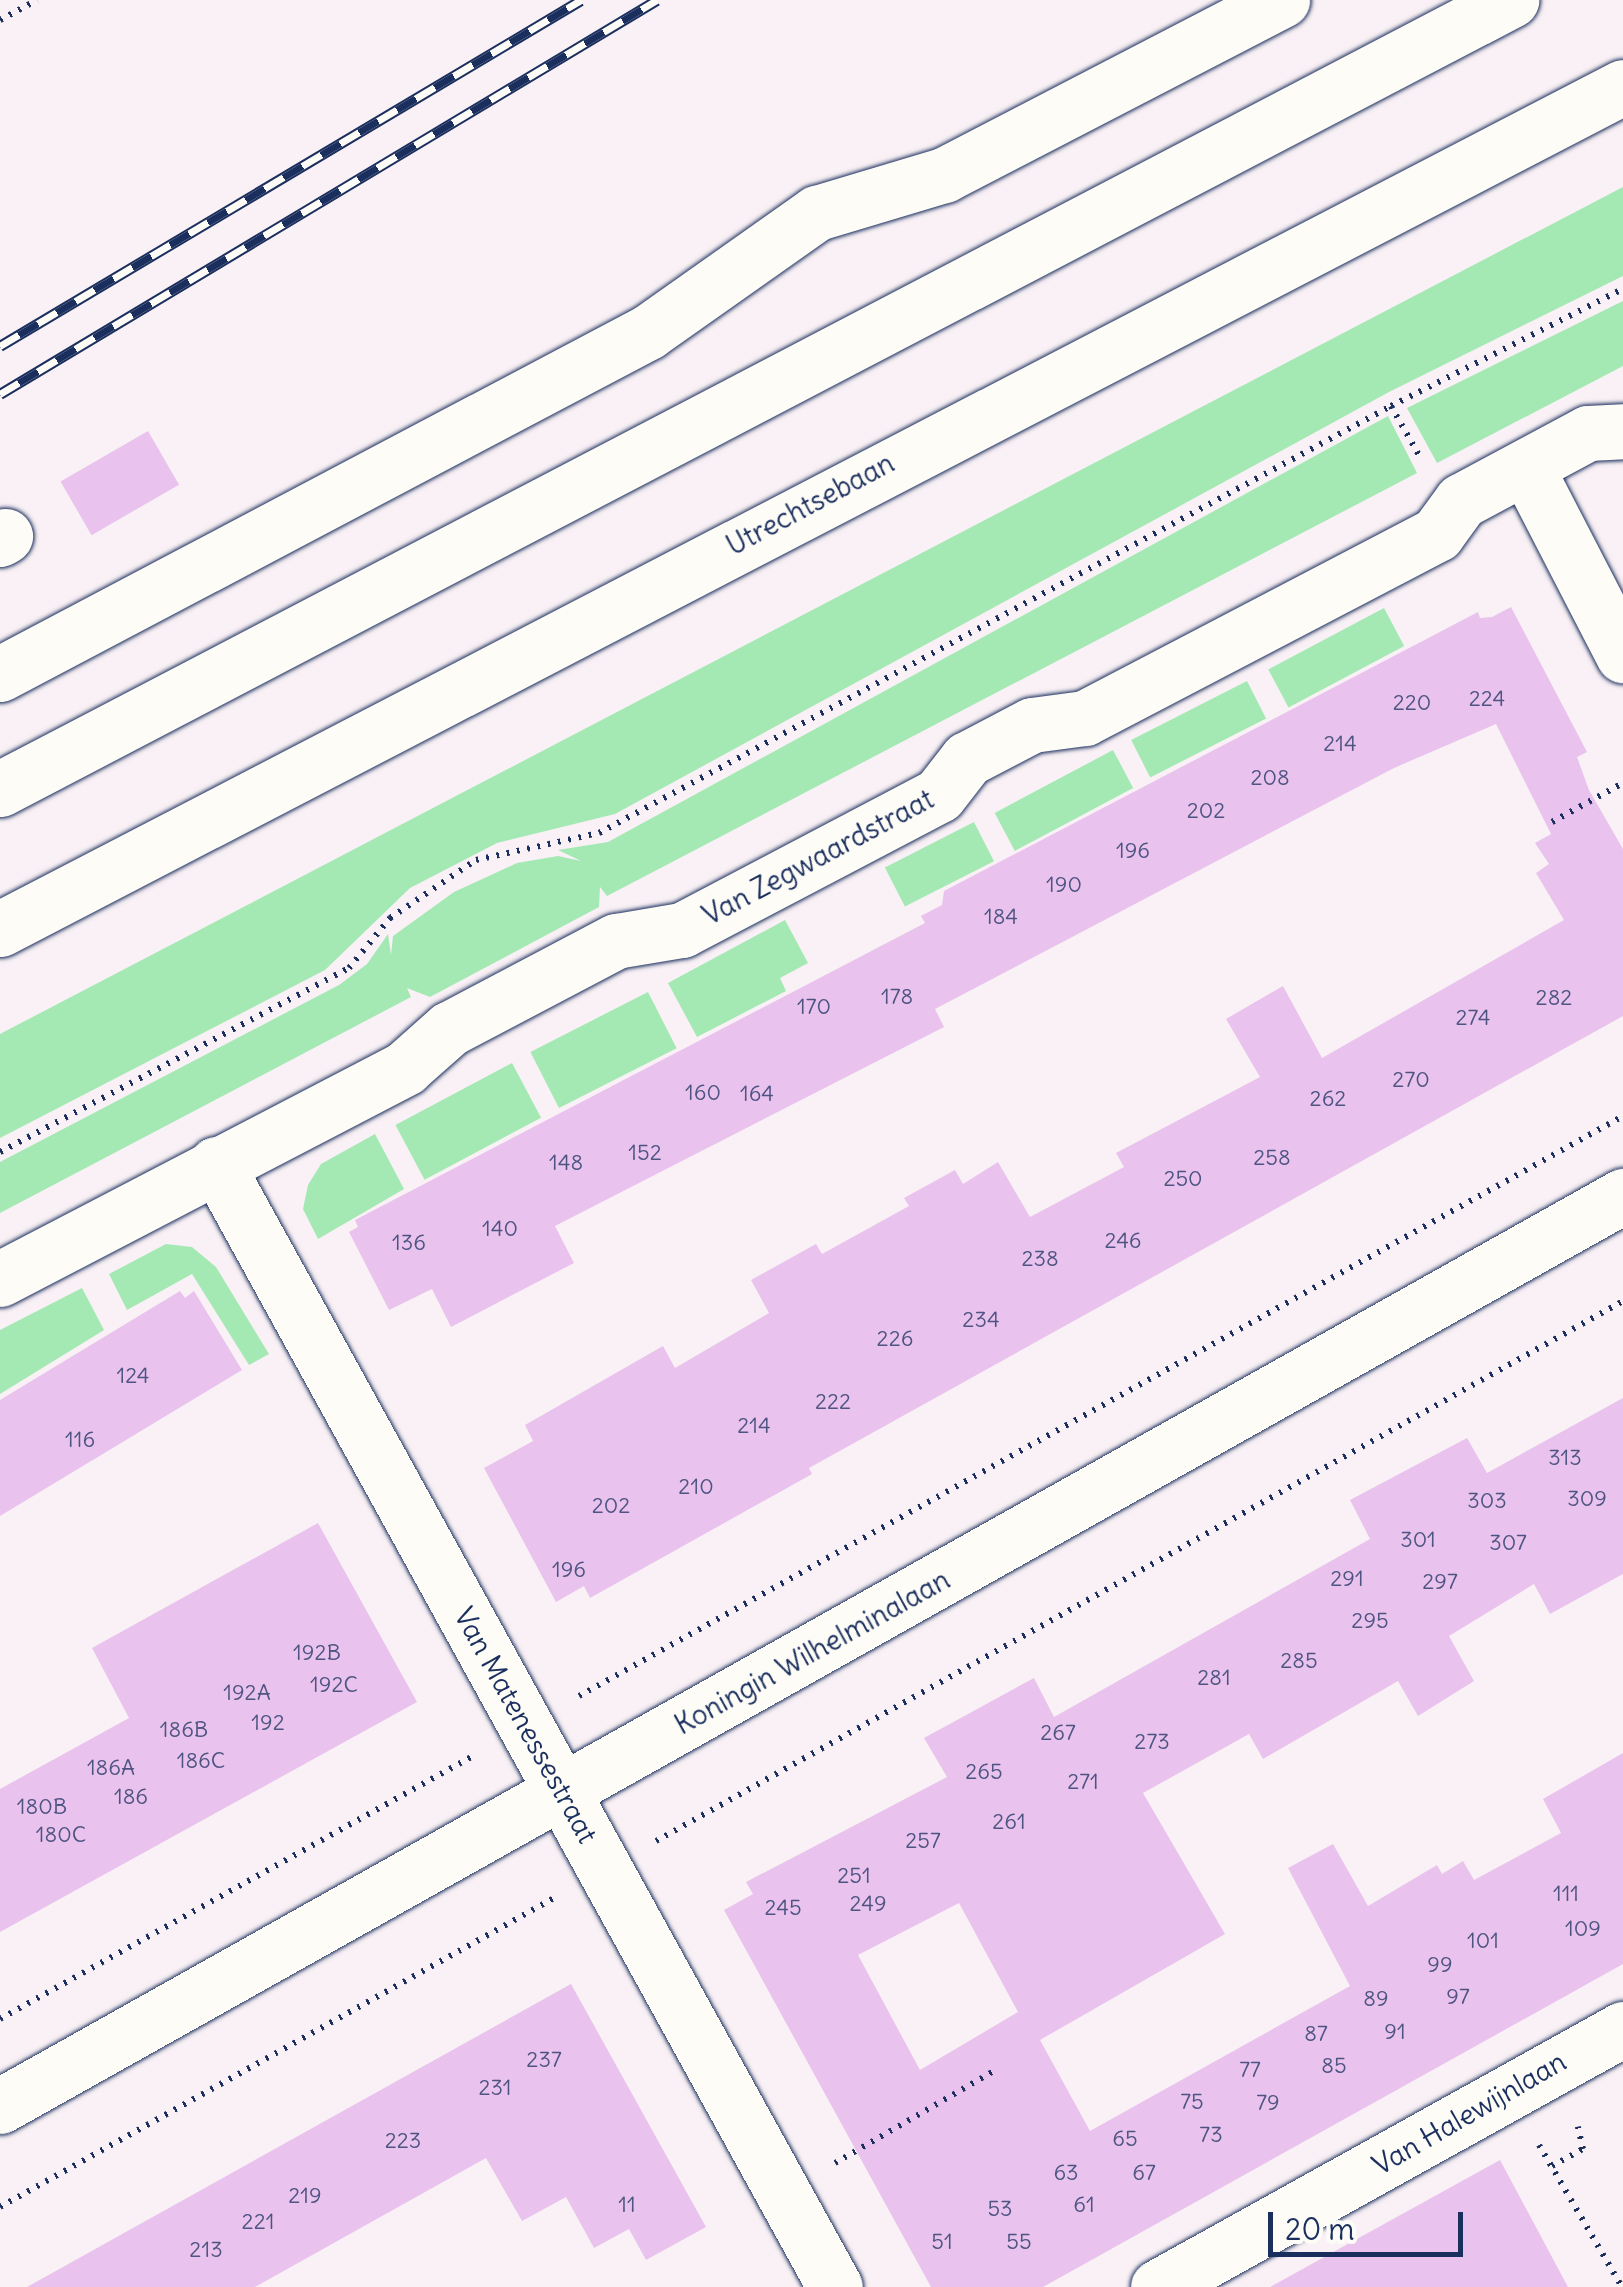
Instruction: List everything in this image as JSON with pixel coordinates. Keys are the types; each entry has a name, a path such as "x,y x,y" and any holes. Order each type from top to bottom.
{"main road":[{"path":"0,674 648,332 817,213 944,175 1282,0"},
{"path":"0,789 1510,0"},
{"name":"Utrechtsebaan","path":"0,929 1623,87"},
{"name":"Van Zegwaardstraat","path":"0,1279 405,1068 448,1029 616,942 682,930 939,795 966,759 1032,725 1085,718 1436,534 1461,502 1526,467 1588,434 1623,431"},
{"path":"1526,467 1623,655"},
{"name":"Van Matenessestraat","path":"216,1164 835,2287"},
{"name":"Koningin Wilhelminalaan","path":"0,2106 1623,1196"},
{"name":"Van Halewijnlaan","path":"1158,2287 1623,2029"}],"path":[{"path":"0,20 37,0"},
{"path":"0,1152 348,968 390,918 476,860 600,833 1392,406 1623,289"},
{"path":"1552,822 1623,783"},
{"path":"0,2019 1623,1116"},
{"path":"0,2207 1623,1300"},
{"path":"782,2193 994,2071"},
{"path":"1552,2166 1584,2148 1574,2130 1590,2121"},
{"path":"1546,2156 1622,2287"}],"green space":[{"path":"1623,187 1623,276 1389,392 615,814 497,843 410,888 325,970 0,1138 0,1034"},
{"path":"1623,301 1623,366 1437,463 1407,408"},
{"path":"1388,416 1417,473 607,896 600,887 599,907 430,997 407,988 411,997 0,1213 0,1162 339,985 367,964 388,934 391,955 393,936 454,892 517,863 558,856 581,861 558,850 608,842"},
{"path":"1384,608 1404,646 1289,707 1268,670"},
{"path":"1247,681 1266,718 1150,777 1131,740"},
{"path":"1113,750 1133,788 1015,851 995,813"},
{"path":"974,822 994,861 905,907 885,867"},
{"path":"785,920 808,963 780,978 786,991 697,1037 668,983"},
{"path":"648,992 677,1048 559,1108 530,1052"},
{"path":"512,1063 541,1118 425,1180 395,1125"},
{"path":"375,1134 404,1189 318,1239 303,1209 308,1185 321,1164"},
{"path":"166,1244 192,1247 216,1267 269,1354 249,1365 192,1274 127,1310 109,1274"},
{"path":"82,1288 104,1330 0,1394 0,1330"}],"building":[{"path":"148,431 179,485 92,535 61,482"},
{"path":"1511,607 1587,752 1577,757 1589,790 1623,849 1623,1016 809,1468 812,1474 590,1598 584,1586 556,1602 484,1468 533,1441 525,1425 663,1346 675,1368 769,1313 751,1280 816,1244 822,1254 909,1206 904,1198 955,1170 963,1184 998,1162 1030,1217 1124,1167 1116,1153 1260,1077 1226,1019 1283,986 1322,1058 1564,920 1536,873 1549,864 1535,843 1551,834 1496,724 1394,768 935,1009 944,1027 555,1226 574,1263 451,1327 432,1289 389,1310 349,1232 358,1227 355,1220 925,923 921,916 942,905 944,891 1478,612 1480,618 1492,617"},
{"path":"180,1291 185,1298 194,1291 242,1370 0,1516 0,1400"},
{"path":"1623,1398 1623,1574 1550,1614 1534,1584 1449,1636 1474,1681 1418,1716 1398,1681 1263,1759 1249,1734 1143,1793 1225,1934 1040,2040 1090,2131 1350,1986 1288,1868 1333,1844 1368,1906 1437,1865 1442,1874 1463,1861 1474,1880 1561,1833 1543,1799 1623,1753 1623,1964 1043,2287 931,2287 724,1910 753,1894 746,1882 947,1777 924,1738 1034,1678 1054,1717 1370,1539 1350,1500 1467,1438 1487,1473","holes":["959,1903 1018,2012 920,2070 858,1955"]},
{"path":"318,1523 417,1702 0,1932 0,1789 129,1718 92,1648"},
{"path":"571,1984 706,2227 646,2260 629,2229 594,2248 566,2197 522,2221 486,2158 255,2287 27,2287"},
{"path":"1500,2160 1568,2287 1270,2287"}],"railway":[{"path":"0,346 581,0"},
{"path":"0,394 657,0"}]}
